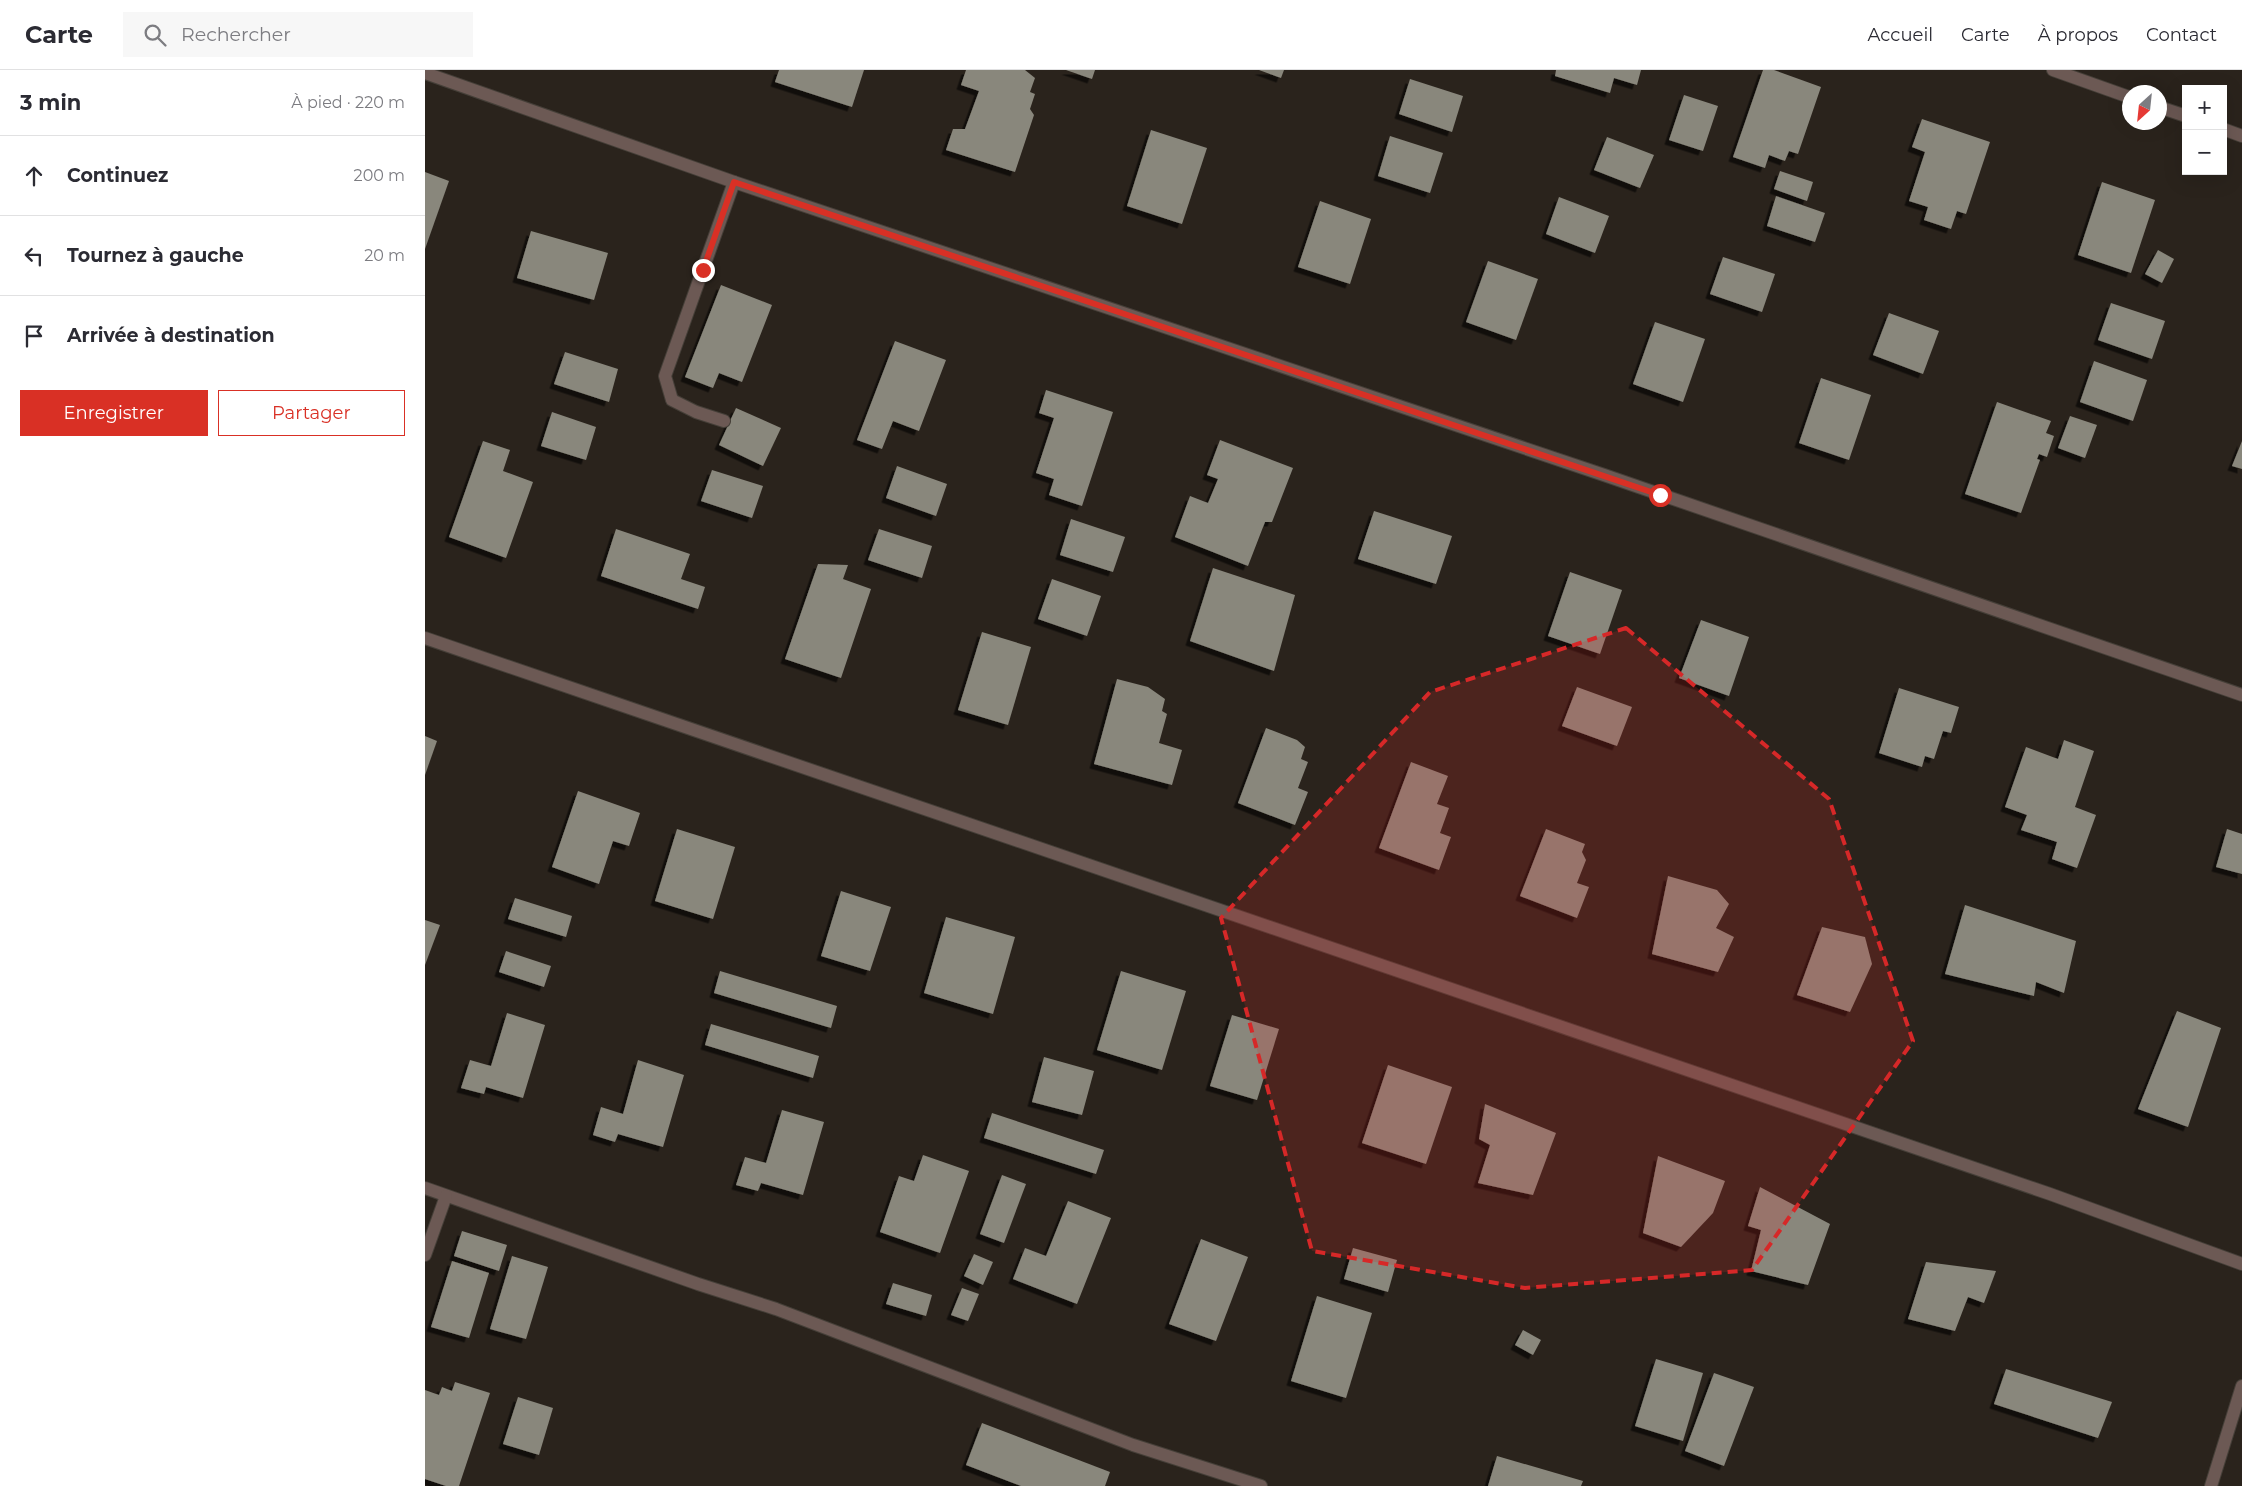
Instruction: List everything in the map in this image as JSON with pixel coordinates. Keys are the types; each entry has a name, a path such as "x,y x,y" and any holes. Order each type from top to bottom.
{"street":[{"path":"2053,70 2122,94"},
{"path":"425,73 734,182 1613,478 2242,695"},
{"path":"2167,110 2182,115"},
{"path":"2226,130 2242,136"},
{"path":"724,421 696,412 672,400 665,376 734,182"},
{"path":"425,638 2051,1194 2242,1264"},
{"path":"425,1188 776,1309 1133,1445 1261,1486"},
{"path":"425,1255 446,1196"},
{"path":"2211,1486 2242,1386"}],"highlighted area":[{"path":"1626,628 1829,799 1913,1041 1752,1270 1525,1288 1312,1251 1221,918 1430,692"}],"building":[{"path":"779,70 864,70 852,107 775,82"},
{"path":"966,70 1025,70 1035,78 1030,92 1035,94 1030,109 1034,115 1015,172 946,150 953,129 965,129 979,91 961,85"},
{"path":"1066,70 1095,70 1092,79"},
{"path":"1259,70 1284,70 1281,78"},
{"path":"1556,70 1641,70 1637,85 1614,78 1610,93 1555,76"},
{"path":"1763,70 1774,70 1821,87 1798,154 1789,151 1785,161 1769,155 1765,168 1733,157"},
{"path":"1410,79 1463,96 1452,132 1399,114"},
{"path":"1684,95 1718,106 1703,151 1669,140"},
{"path":"1922,119 1990,142 1966,214 1957,211 1951,229 1924,220 1928,207 1909,201 1925,152 1912,147"},
{"path":"1151,130 1207,148 1182,224 1127,206"},
{"path":"1390,136 1443,153 1430,193 1378,176"},
{"path":"1607,137 1654,155 1640,188 1594,170"},
{"path":"1780,171 1813,182 1807,201 1774,189"},
{"path":"425,172 449,181 425,249"},
{"path":"2102,182 2155,200 2131,273 2078,255"},
{"path":"1776,196 1825,213 1815,242 1767,226"},
{"path":"1559,197 1609,216 1595,253 1546,234"},
{"path":"1320,201 1371,219 1350,284 1298,267"},
{"path":"531,231 608,253 594,300 517,278"},
{"path":"2158,250 2174,259 2162,283 2145,274"},
{"path":"1723,257 1775,274 1762,312 1710,294"},
{"path":"1488,261 1538,279 1516,340 1466,322"},
{"path":"721,285 772,305 742,382 719,373 713,388 685,377"},
{"path":"2111,303 2165,321 2152,359 2098,340"},
{"path":"1889,313 1939,331 1923,374 1873,355"},
{"path":"1655,322 1705,339 1683,402 1633,384"},
{"path":"895,341 946,360 919,431 893,421 882,449 857,440"},
{"path":"565,352 618,369 609,402 554,384"},
{"path":"2094,361 2147,380 2133,421 2080,402"},
{"path":"1821,378 1871,395 1849,460 1799,443"},
{"path":"1046,390 1113,412 1082,506 1049,495 1054,479 1036,473 1054,418 1039,413"},
{"path":"1997,402 2051,421 2046,433 2054,436 2047,457 2039,454 2037,459 2040,460 2021,513 1965,494"},
{"path":"736,408 781,428 763,466 719,445"},
{"path":"552,412 596,427 586,460 541,446"},
{"path":"2070,416 2097,425 2085,458 2058,448"},
{"path":"1220,440 1293,468 1272,522 1265,522 1248,566 1175,537 1190,496 1208,503 1218,479 1207,475"},
{"path":"483,441 510,450 503,471 533,482 506,558 449,537"},
{"path":"2242,441 2242,469 2232,466"},
{"path":"897,466 947,484 936,516 886,498"},
{"path":"712,470 763,486 752,518 701,501"},
{"path":"1374,511 1452,536 1436,584 1358,559"},
{"path":"1071,519 1125,537 1113,572 1060,555"},
{"path":"616,529 690,554 681,579 705,587 698,609 601,576"},
{"path":"879,529 932,546 922,578 868,560"},
{"path":"818,564 848,565 843,579 871,589 841,678 785,659"},
{"path":"1213,568 1295,595 1274,671 1190,641"},
{"path":"1570,572 1622,590 1600,654 1548,636"},
{"path":"1052,579 1101,596 1087,636 1038,619"},
{"path":"1701,620 1749,637 1729,696 1679,678"},
{"path":"982,632 1031,647 1008,725 958,710"},
{"path":"1117,679 1148,687 1165,699 1162,711 1167,714 1159,743 1182,750 1172,785 1094,764"},
{"path":"1577,687 1632,707 1617,746 1562,726"},
{"path":"1899,688 1959,707 1951,733 1943,731 1934,759 1925,756 1922,767 1879,753"},
{"path":"1266,728 1297,740 1305,747 1301,759 1308,762 1298,788 1308,792 1295,825 1238,803"},
{"path":"425,736 437,741 425,775"},
{"path":"2064,740 2094,751 2075,807 2096,815 2077,868 2052,859 2057,842 2021,830 2027,815 2005,807 2026,747 2058,759"},
{"path":"1411,762 1448,776 1437,804 1449,808 1440,833 1451,837 1439,870 1379,848"},
{"path":"578,791 640,813 629,846 613,841 599,884 552,867"},
{"path":"677,829 735,847 713,919 655,901"},
{"path":"1546,829 1585,844 1582,852 1586,860 1577,883 1589,887 1577,918 1520,896"},
{"path":"2227,829 2242,834 2242,874 2216,867"},
{"path":"1668,876 1717,890 1729,904 1716,928 1734,937 1718,972 1652,954"},
{"path":"841,891 891,907 870,971 821,956"},
{"path":"515,898 572,916 566,937 508,919"},
{"path":"1965,905 2076,941 2064,993 2036,982 2034,996 1945,974"},
{"path":"946,917 1015,937 993,1014 924,993"},
{"path":"425,920 440,925 425,965"},
{"path":"1822,927 1865,937 1872,964 1850,1012 1797,995"},
{"path":"506,951 551,966 544,987 499,972"},
{"path":"720,971 837,1006 831,1028 714,993"},
{"path":"1121,971 1186,991 1162,1070 1097,1050"},
{"path":"2177,1011 2221,1028 2188,1127 2138,1109"},
{"path":"507,1013 545,1025 523,1098 486,1087 484,1094 461,1088 470,1060 491,1066"},
{"path":"1232,1015 1279,1029 1257,1100 1210,1086"},
{"path":"711,1024 819,1056 813,1078 705,1045"},
{"path":"1044,1057 1094,1071 1082,1115 1032,1102"},
{"path":"638,1060 684,1075 663,1147 618,1134 615,1142 593,1135 601,1107 623,1114"},
{"path":"1388,1065 1452,1087 1426,1164 1362,1143"},
{"path":"1485,1104 1556,1133 1533,1195 1478,1183 1490,1145 1479,1139"},
{"path":"782,1110 824,1122 803,1195 761,1183 758,1191 736,1185 745,1157 766,1163"},
{"path":"992,1113 1104,1150 1096,1174 984,1138"},
{"path":"923,1155 969,1171 940,1253 880,1232 899,1176 914,1181"},
{"path":"1658,1156 1725,1181 1713,1213 1681,1247 1643,1233"},
{"path":"1002,1175 1026,1184 1004,1243 980,1234"},
{"path":"1760,1187 1830,1224 1808,1285 1751,1271 1761,1230 1748,1226"},
{"path":"1068,1201 1111,1218 1077,1304 1013,1279 1025,1248 1046,1256"},
{"path":"462,1231 507,1245 499,1271 454,1256"},
{"path":"1201,1239 1248,1257 1216,1341 1169,1324"},
{"path":"1353,1248 1397,1260 1388,1292 1344,1279"},
{"path":"974,1254 993,1262 983,1285 964,1276"},
{"path":"512,1256 548,1267 526,1339 490,1329"},
{"path":"452,1261 489,1273 469,1338 431,1327"},
{"path":"1926,1262 1996,1271 1984,1303 1968,1297 1955,1331 1908,1319"},
{"path":"893,1283 932,1295 926,1316 886,1304"},
{"path":"962,1288 979,1294 968,1321 951,1315"},
{"path":"1317,1296 1372,1313 1346,1398 1291,1381"},
{"path":"1523,1330 1541,1340 1533,1355 1515,1345"},
{"path":"1656,1359 1703,1373 1683,1441 1635,1426"},
{"path":"2006,1369 2112,1402 2098,1438 1994,1404"},
{"path":"1714,1373 1754,1387 1724,1466 1685,1451"},
{"path":"455,1382 490,1393 459,1486 446,1486 425,1479 425,1390 439,1395 442,1387 452,1391"},
{"path":"518,1397 553,1408 539,1455 503,1444"},
{"path":"982,1423 1110,1472 1105,1486 1021,1486 966,1465"},
{"path":"1497,1456 1583,1481 1581,1486 1488,1486"}],"route":[{"path":"703,270 734,182 1660,495"}]}
